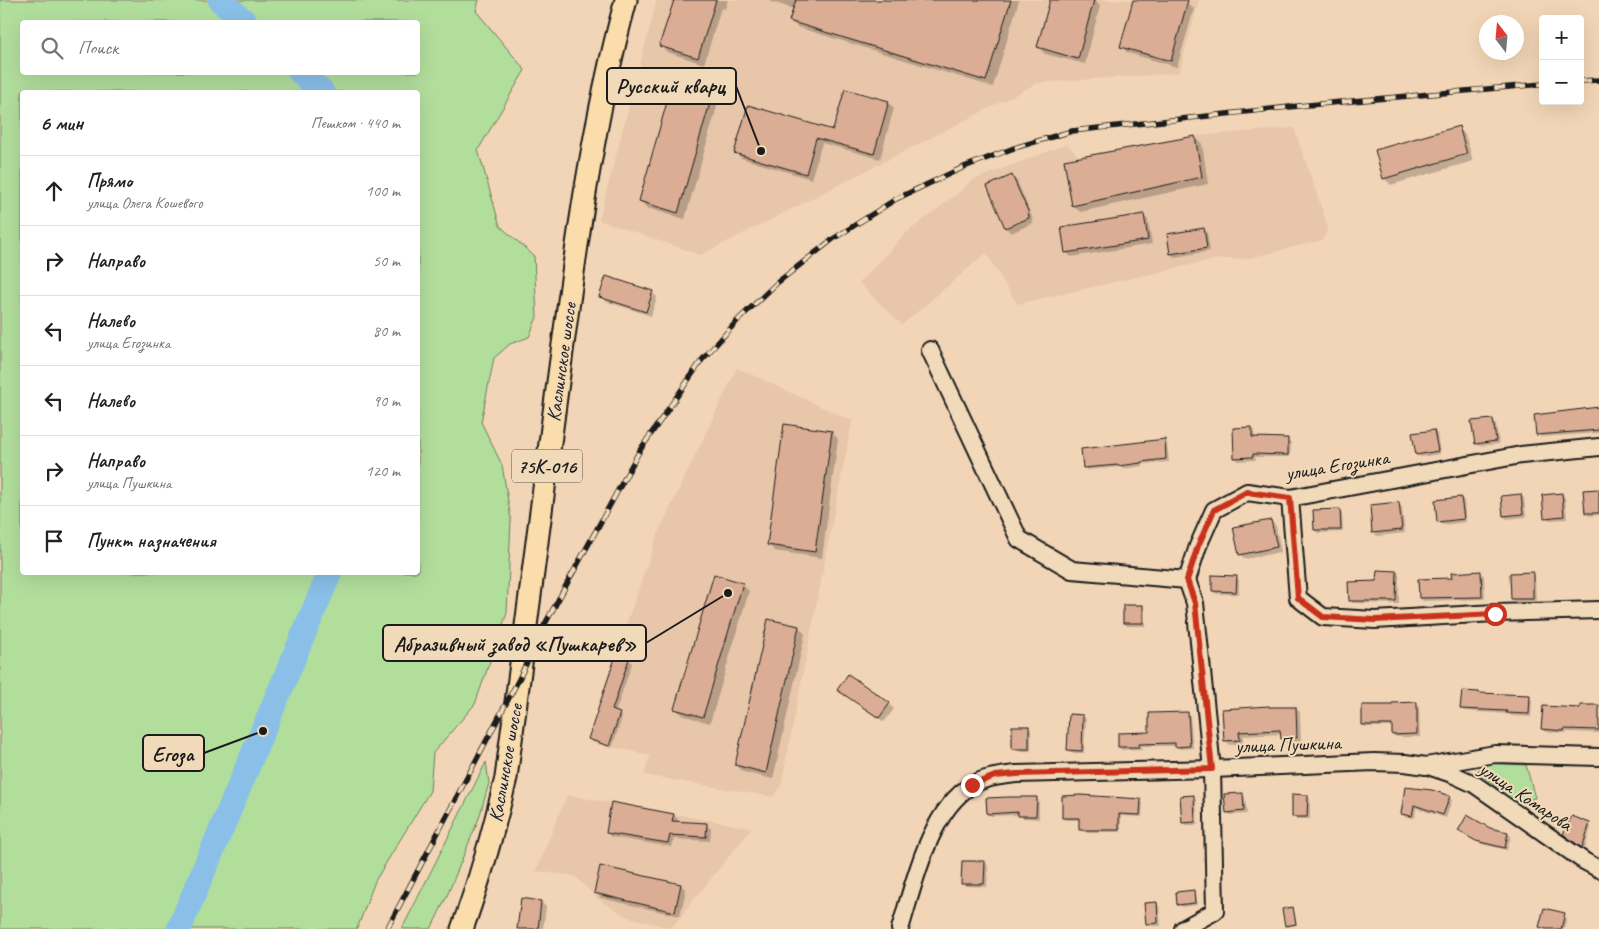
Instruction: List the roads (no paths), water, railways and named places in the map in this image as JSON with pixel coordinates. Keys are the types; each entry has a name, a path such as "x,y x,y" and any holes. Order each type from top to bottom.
{"main road":[{"name":"Каслинское шоссе","path":"462,929 492,837 506,778 573,272 601,106 626,0"}],"street":[{"path":"930,350 1019,539 1072,570 1187,580 1195,603 1212,769 1215,911 1183,929"},
{"name":"улица Егозинка","path":"1187,580 1198,546 1214,510 1247,492 1290,498 1520,455 1599,447"},
{"path":"1290,498 1298,598 1323,617 1375,620 1599,610"},
{"name":"улица Пушкина","path":"900,929 922,856 937,824 955,798 972,785 995,776 1374,762 1426,766 1495,754 1599,757"},
{"name":"улица Комарова","path":"1426,766 1452,774 1474,784 1584,862 1599,869"}],"waterway":[{"path":"220,0 243,20"},
{"path":"303,75 320,90"},
{"path":"179,929 329,575"}],"railway":[{"path":"1584,81 1599,80"},
{"path":"387,929 519,679 545,624 640,450 702,360 738,320 778,282 833,239 896,199 964,167 1014,148 1072,131 1308,105 1539,84"}],"place":[{"name":"Русский кварц","path":"761,151"},
{"name":"Абразивный завод «Пушкарев»","path":"728,593"},
{"name":"Егоза","path":"263,731"}]}
